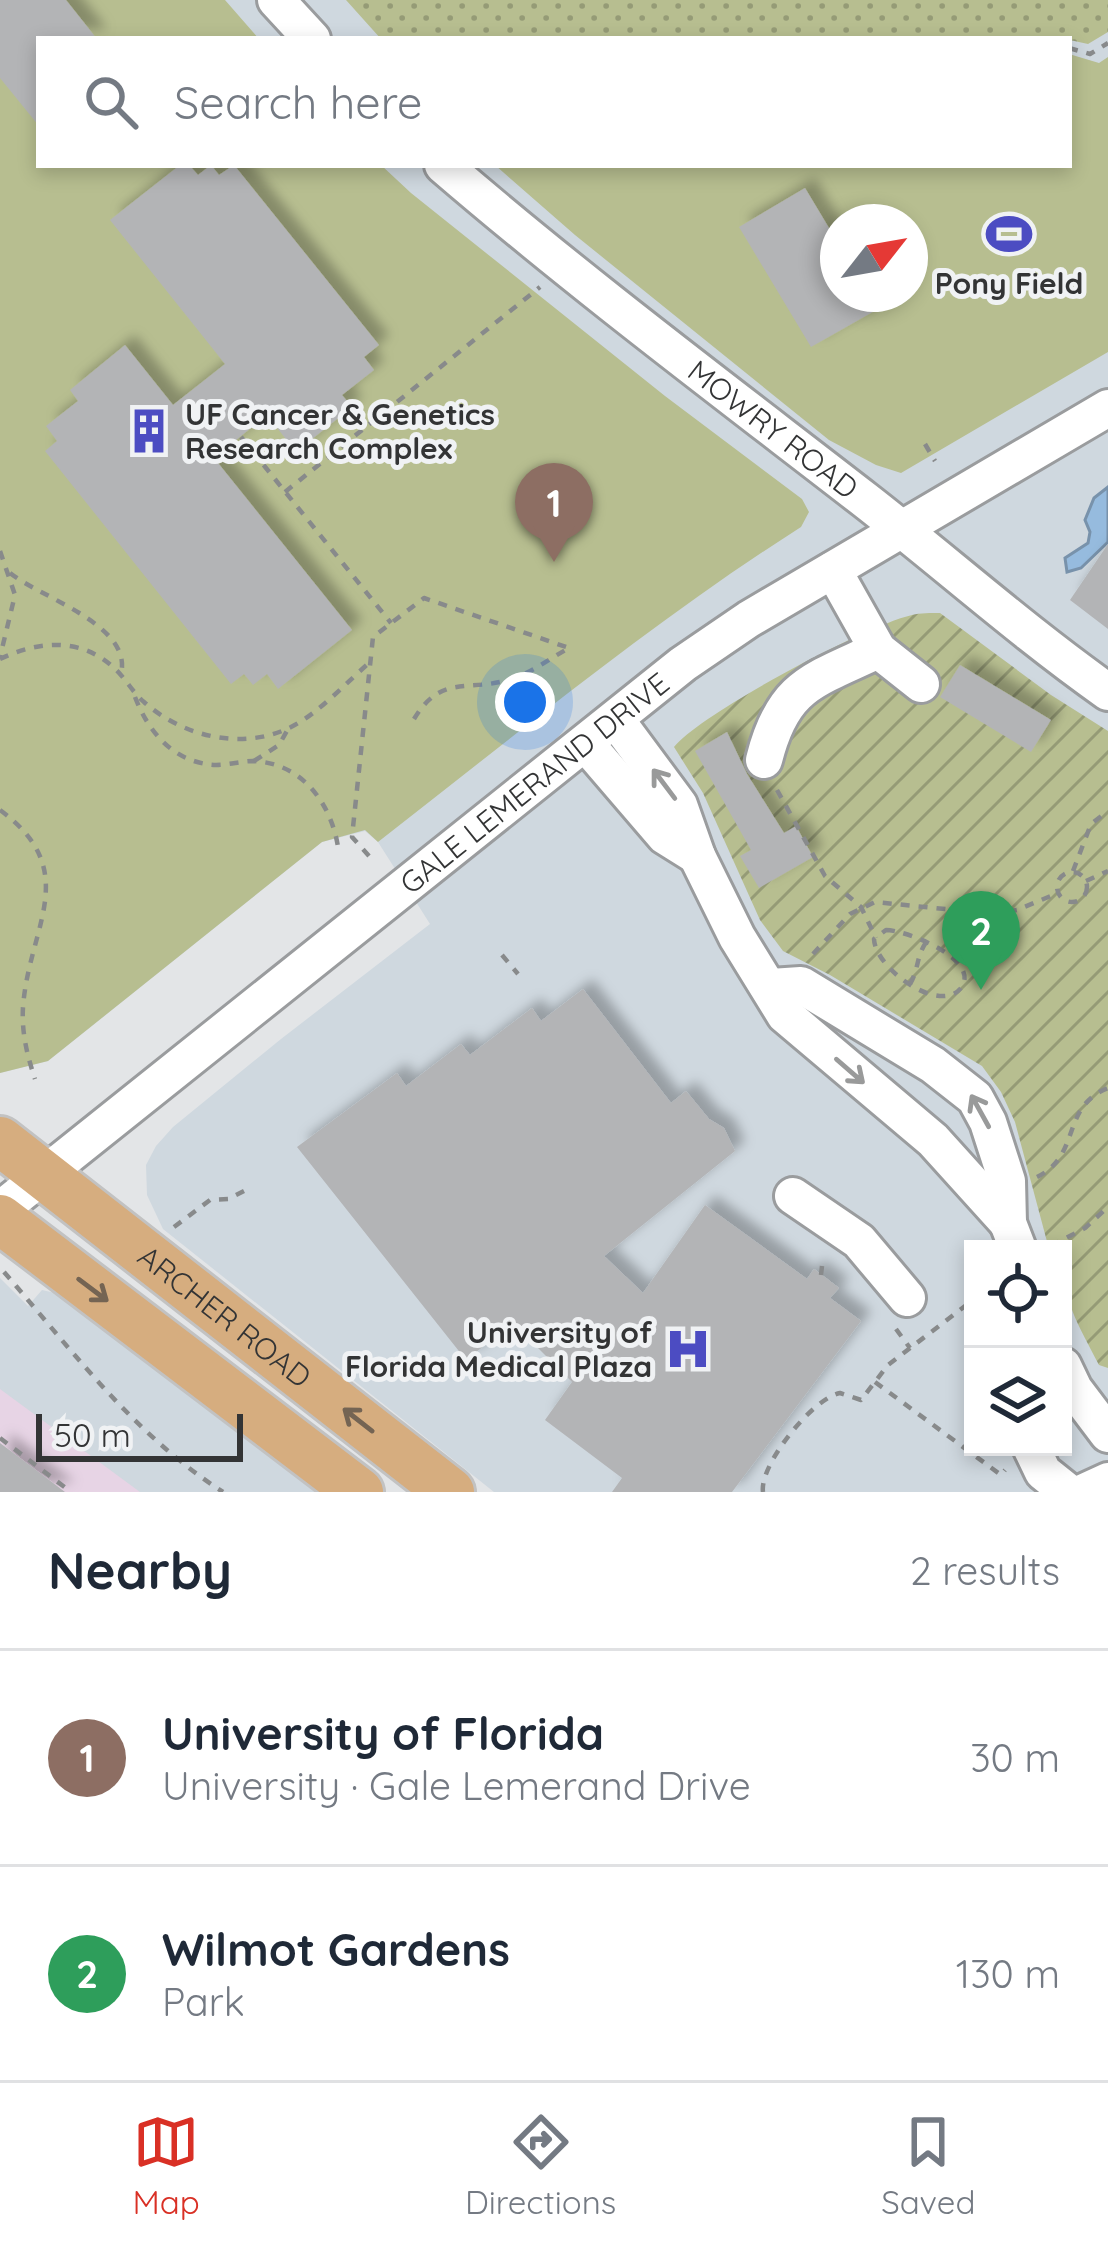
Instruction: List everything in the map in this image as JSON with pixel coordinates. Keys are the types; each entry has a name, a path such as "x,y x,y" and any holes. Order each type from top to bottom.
{"main road":[{"name":"ARCHER ROAD","path":"0,1142 450,1492"},
{"name":"ARCHER ROAD","path":"0,1215 359,1492"}],"street":[{"path":"276,0 309,36"},
{"name":"MOWRY ROAD","path":"447,168 1035,639 1108,692"},
{"name":"GALE LEMERAND DRIVE","path":"0,1215 683,664 749,619 1108,408"},
{"path":"833,570 878,650 921,684"},
{"path":"770,770 771,730 785,703 819,678 878,650"},
{"path":"616,720 679,805 697,856 737,937 785,1016 933,1140 1013,1236"},
{"path":"586,745 665,836 697,856"},
{"path":"771,987 801,985 934,1065 975,1098 1007,1181 1013,1236"},
{"path":"893,1108 934,1065"},
{"path":"794,1196 859,1241 907,1298"},
{"path":"1072,1390 1108,1434"},
{"path":"1020,1456 1068,1492"},
{"path":"1084,1492 1108,1481"}],"path":[{"path":"1072,49 1090,54 1108,43"},
{"path":"285,491 540,287"},
{"path":"241,436 391,623"},
{"path":"925,444 935,461"},
{"path":"0,551 15,595 0,658"},
{"path":"10,572 101,628 121,655 121,674"},
{"path":"369,856 352,837 373,637 424,598 569,647 512,679 436,693 414,718"},
{"path":"0,658 36,646 66,645 98,655 176,725 237,740 288,729"},
{"path":"253,761 279,745 288,729 370,662"},
{"path":"133,690 145,721 159,741 176,752 205,764 253,761 296,774 330,814 338,847"},
{"path":"770,770 825,876 861,907 876,938 879,959 910,984 945,996 964,982 951,957 927,941 897,930 886,930 876,938"},
{"path":"0,810 28,839 44,869 48,893 23,1001 25,1049 35,1079"},
{"path":"1073,872 1091,824 1108,811"},
{"path":"1085,882 1108,871"},
{"path":"1073,872 1085,882"},
{"path":"1073,872 1063,874 1057,883 1065,901 1076,902 1084,896 1085,882"},
{"path":"809,959 836,927 875,902 994,914 1058,893"},
{"path":"910,984 918,970 917,955 927,941"},
{"path":"502,955 518,974"},
{"path":"1032,1177 1061,1160 1083,1102 1108,1088"},
{"path":"165,1234 210,1200 228,1199 244,1191"},
{"path":"1063,1240 1108,1207"},
{"path":"821,1275 822,1256 840,1269"},
{"path":"0,1268 105,1393 194,1473 223,1492"},
{"path":"764,1492 764,1473 817,1403 835,1394 861,1400 888,1365 964,1307"},
{"path":"875,1382 964,1447"},
{"path":"0,1438 71,1492"},
{"path":"976,1456 1001,1474 1020,1456"}],"shaded area":[{"path":"0,0 1108,0 1108,1492 494,1492 163,1229 147,1195 146,1165 156,1146 281,1039 430,924 378,842 365,831 322,842 48,1061 0,1073"},
{"path":"0,1278 28,1306 42,1290 55,1293 318,1492 0,1492"},
{"path":"0,1389 140,1492 0,1492"}],"green space":[{"path":"0,0 225,0 256,36 36,36 36,168 384,168 665,396 802,499 809,512 801,527 638,640 378,842 365,830 322,842 48,1061 0,1073"},
{"path":"346,0 1108,0 1108,32 1088,44 1072,40 1072,36 378,36"},
{"path":"1072,55 1099,63 1108,57 1108,352 901,473 829,440 498,168 1072,168"},
{"path":"940,613 1108,731 1108,1368 1099,1365 1072,1310 1072,1240 1047,1240 1015,1122 1001,1092 982,1066 783,951 760,920 703,793 674,747 749,693 824,652 915,614"}],"water":[{"path":"1108,487 1108,542 1081,568 1067,572 1065,558 1088,543 1085,520 1094,498"}],"building":[{"path":"0,0 66,0 95,36 36,36 36,122 0,78"},
{"name":"UF Cancer & Genetics Research Complex","path":"176,168 192,168 198,175 213,168 219,175 236,168 379,345 364,357 374,370 342,395 352,407 296,452 267,415 214,458 352,630 278,689 267,674 253,685 244,674 231,684 45,451 57,441 46,426 78,401 70,390 125,345 173,405 225,364 110,220"},
{"path":"805,188 820,213 820,312 873,312 811,347 739,227"},
{"path":"1108,544 1108,629 1070,600"},
{"path":"960,665 1051,720 1031,752 940,697"},
{"path":"727,732 784,833 796,826 813,857 759,888 740,856 751,850 695,751"},
{"path":"583,989 671,1103 686,1091 709,1119 724,1128 735,1151 604,1256 643,1293 705,1205 807,1279 814,1269 839,1288 830,1298 861,1321 732,1492 612,1492 622,1478 545,1420 572,1382 513,1323 466,1360 297,1147 397,1073 406,1086 461,1044 470,1055 532,1008 541,1021"},
{"path":"0,1443 65,1492 0,1492"}],"place":[{"name":"Pony Field","path":"1009,234"},
{"name":"UF Cancer & Genetics Research Complex","path":"149,431"},
{"name":"University of Florida","path":"554,562"},
{"name":"Wilmot Gardens","path":"981,990"},
{"name":"University of Florida Medical Plaza","path":"688,1349"}]}
